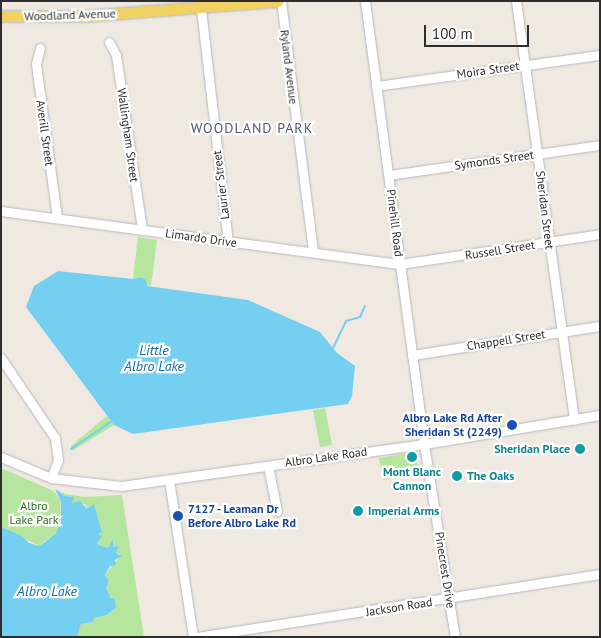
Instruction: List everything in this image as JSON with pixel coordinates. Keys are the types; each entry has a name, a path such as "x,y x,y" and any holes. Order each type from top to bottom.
{"main road":[{"name":"Woodland Avenue","path":"5,16 201,8 279,1"}],"street":[{"name":"Ryland Avenue","path":"279,1 313,252"},
{"name":"Pinehill Road","path":"366,1 424,444"},
{"name":"Sheridan Street","path":"516,1 523,65 538,153 560,332 574,420"},
{"name":"Laurier Street","path":"201,8 228,242"},
{"name":"Wallingham Street","path":"109,42 116,55 142,230"},
{"name":"Averill Street","path":"40,48 36,64 58,218"},
{"name":"Moira Street","path":"376,86 600,55"},
{"name":"Symonds Street","path":"388,175 600,145"},
{"name":"Limardo Drive","path":"1,211 400,264"},
{"name":"Russell Street","path":"400,264 600,234"},
{"name":"Chappell Street","path":"412,356 600,326"},
{"path":"1,358 55,438 58,460 51,478"},
{"name":"Albro Lake Road","path":"1,457 51,478 104,486 170,480 424,444 600,415"},
{"name":"Pinecrest Drive","path":"424,444 455,637"},
{"path":"268,466 277,511"},
{"path":"170,480 193,637"},
{"name":"Jackson Road","path":"197,637 450,599 600,574"}],"green space":[{"path":"138,237 157,240 151,286 146,285 141,277 133,279"},
{"path":"325,408 332,445 320,447 313,410"},
{"path":"107,416 114,425 72,451 71,446"},
{"path":"416,452 419,475 383,480 379,458"},
{"name":"Albro Lake Park","path":"1,468 54,491 60,500 61,519 57,532 39,546 1,527"},
{"name":"Albro Lake Park","path":"55,489 65,494 85,497 122,495 144,637 77,637 81,624 93,622 94,618 108,615 115,609 115,598 111,597 106,588 109,581 105,575 121,555 116,553 118,546 113,547 113,539 108,548 97,544 101,539 98,534 102,532 94,505 87,509 85,504 72,503 73,497 65,496"}],"water":[{"name":"Little Albro Lake","path":"58,271 133,279 141,277 146,280 147,286 248,300 320,332 337,353 355,366 352,396 348,404 133,434 114,425 26,307 34,286"},
{"name":"Albro Lake","path":"55,489 65,496 74,497 72,503 80,501 87,509 94,504 102,532 98,534 102,537 97,544 108,548 113,539 113,547 119,546 116,553 122,556 115,560 116,565 110,566 105,575 109,581 106,588 111,598 115,598 116,608 107,615 94,618 93,622 81,624 77,637 1,637 1,527 22,536 29,543 39,546 45,542 56,533 61,522 61,502"}],"waterway":[{"path":"333,348 346,321 360,317 365,306"},
{"path":"71,449 112,421"}],"place":[{"name":"Albro Lake Rd After Sheridan St (2249)","path":"512,425"},
{"name":"Sheridan Place","path":"580,449"},
{"name":"Mont Blanc Cannon","path":"412,457"},
{"name":"The Oaks","path":"457,476"},
{"name":"Imperial Arms","path":"358,511"},
{"name":"7127 - Leaman Dr Before Albro Lake Rd","path":"178,516"}],"district":[{"name":"WOODLAND PARK","path":"252,128"}]}
